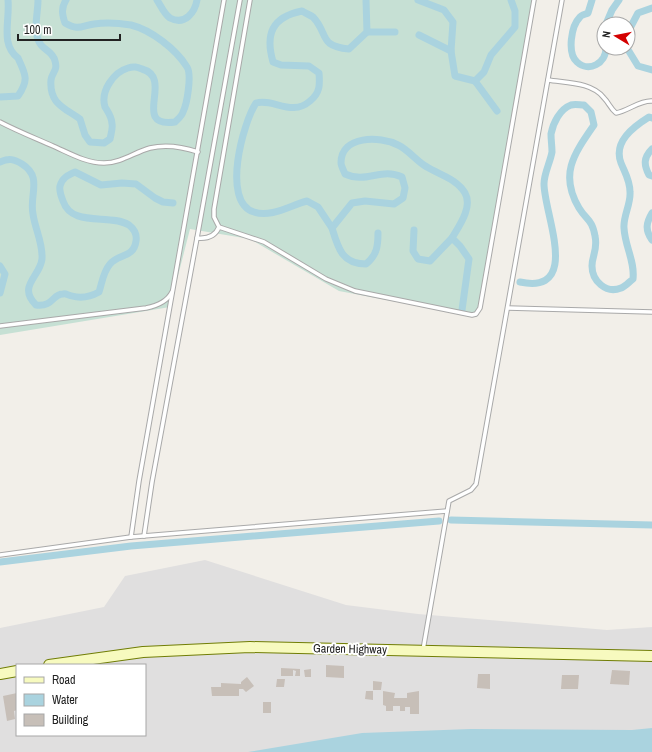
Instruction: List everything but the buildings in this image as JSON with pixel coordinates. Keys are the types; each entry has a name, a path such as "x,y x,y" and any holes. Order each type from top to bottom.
{"main road":[{"name":"Garden Highway","path":"56,664 130,654 228,648 652,656"},
{"path":"0,674 16,671"}],"lane":[{"path":"132,537 139,481 224,0"},
{"path":"144,536 152,482 240,0"},
{"path":"250,0 214,209 216,224 219,227 264,242 326,279 355,291 466,314 476,314 481,305 534,0"},
{"path":"423,651 448,501 471,490 476,484 562,0"},
{"path":"548,80 585,86 594,89 604,98 610,108 616,113 625,111 648,101 652,101"},
{"path":"0,122 74,156 92,162 106,163 121,160 150,148 164,146 185,148 198,152"},
{"path":"197,238 210,237 217,232 219,227"},
{"path":"0,326 153,306 166,300 171,294 176,278"},
{"path":"508,308 652,312"},
{"path":"0,555 132,537 447,511"}],"shaded area":[{"path":"205,560 346,605 418,614 607,630 652,627 652,733 308,752 0,752 0,628 104,607 125,576"}],"green space":[{"path":"0,0 534,0 527,35 528,48 477,317 339,291 250,239 190,229 170,307 0,335"}],"water":[{"path":"652,728 652,752 248,752 362,733 471,729 632,730"}],"waterway":[{"path":"0,97 18,96 24,86 25,81 23,69 18,58 12,52 7,39 8,0"},
{"path":"38,0 36,23 38,40 41,45 53,56 56,64 51,80 53,95 59,104 80,119 85,135 90,142 104,143 110,139 112,121 105,107 104,101 106,89 113,78 123,70 130,67 139,68 151,74 155,82 153,110 156,118 162,122 175,122 182,115 185,108 189,83 187,67 182,60 170,47 155,36 147,31 131,25 108,23 74,27 65,23 63,6 66,0"},
{"path":"157,0 164,12 170,18 175,20 185,19 192,13 197,0"},
{"path":"366,0 367,32 349,49 339,47 328,42 318,23 313,17 302,11 284,18 273,28 270,43 273,62 281,65 309,66 319,73 319,88 316,95 310,101 296,107 262,102 256,103 251,113 241,144 237,178 239,194 244,205 254,212 261,213 274,212 307,201 318,207 332,228 352,203 365,201 394,204 403,198 405,188 402,177 394,174 381,174 367,177 353,177 345,174 341,163 343,154 347,147 363,140 372,139 382,140 398,145 423,165 458,184 462,188 467,198 464,216 452,238 469,259 462,310"},
{"path":"418,0 444,10 453,22 451,51 455,76 475,81 484,72 491,55 515,27 515,11 511,0"},
{"path":"592,0 588,13 582,15 574,27 571,40 572,52 577,62 587,67 596,65 604,56"},
{"path":"609,16 619,0"},
{"path":"636,17 638,13 652,8"},
{"path":"367,32 395,32"},
{"path":"419,35 451,51"},
{"path":"632,56 638,66 652,70"},
{"path":"475,81 497,111"},
{"path":"520,282 539,283 550,276 555,265 553,232 544,180 552,152 551,134 553,125 560,113 571,105 584,105 591,112 594,125 575,155 570,174 570,185 573,196 579,208 591,223 594,230 596,241 592,262 594,277 601,285 610,289 626,286 633,279 633,266 624,228 630,188 619,155 622,142 631,130 649,117 652,118"},
{"path":"652,149 647,155 645,162 649,175 652,176"},
{"path":"0,162 6,160 14,160 19,162 28,169 34,181 32,207 42,253 42,259 38,271 29,287 31,298 36,305 46,304 59,295 65,294 83,297 99,292 104,274 110,264 129,253 135,246 135,232 129,225 112,220 83,217 74,214 68,209 63,201 60,186 62,181 70,174 75,172 101,185 122,183 136,184 155,198 163,202 173,203"},
{"path":"652,213 648,220 647,226 648,233 652,240"},
{"path":"332,228 336,242 342,254 351,261 366,264 375,254 378,233"},
{"path":"414,230 413,251 418,259 430,261 452,238"},
{"path":"0,266 5,274 0,293"},
{"path":"451,520 652,525"},
{"path":"0,562 131,546 439,521"}]}
